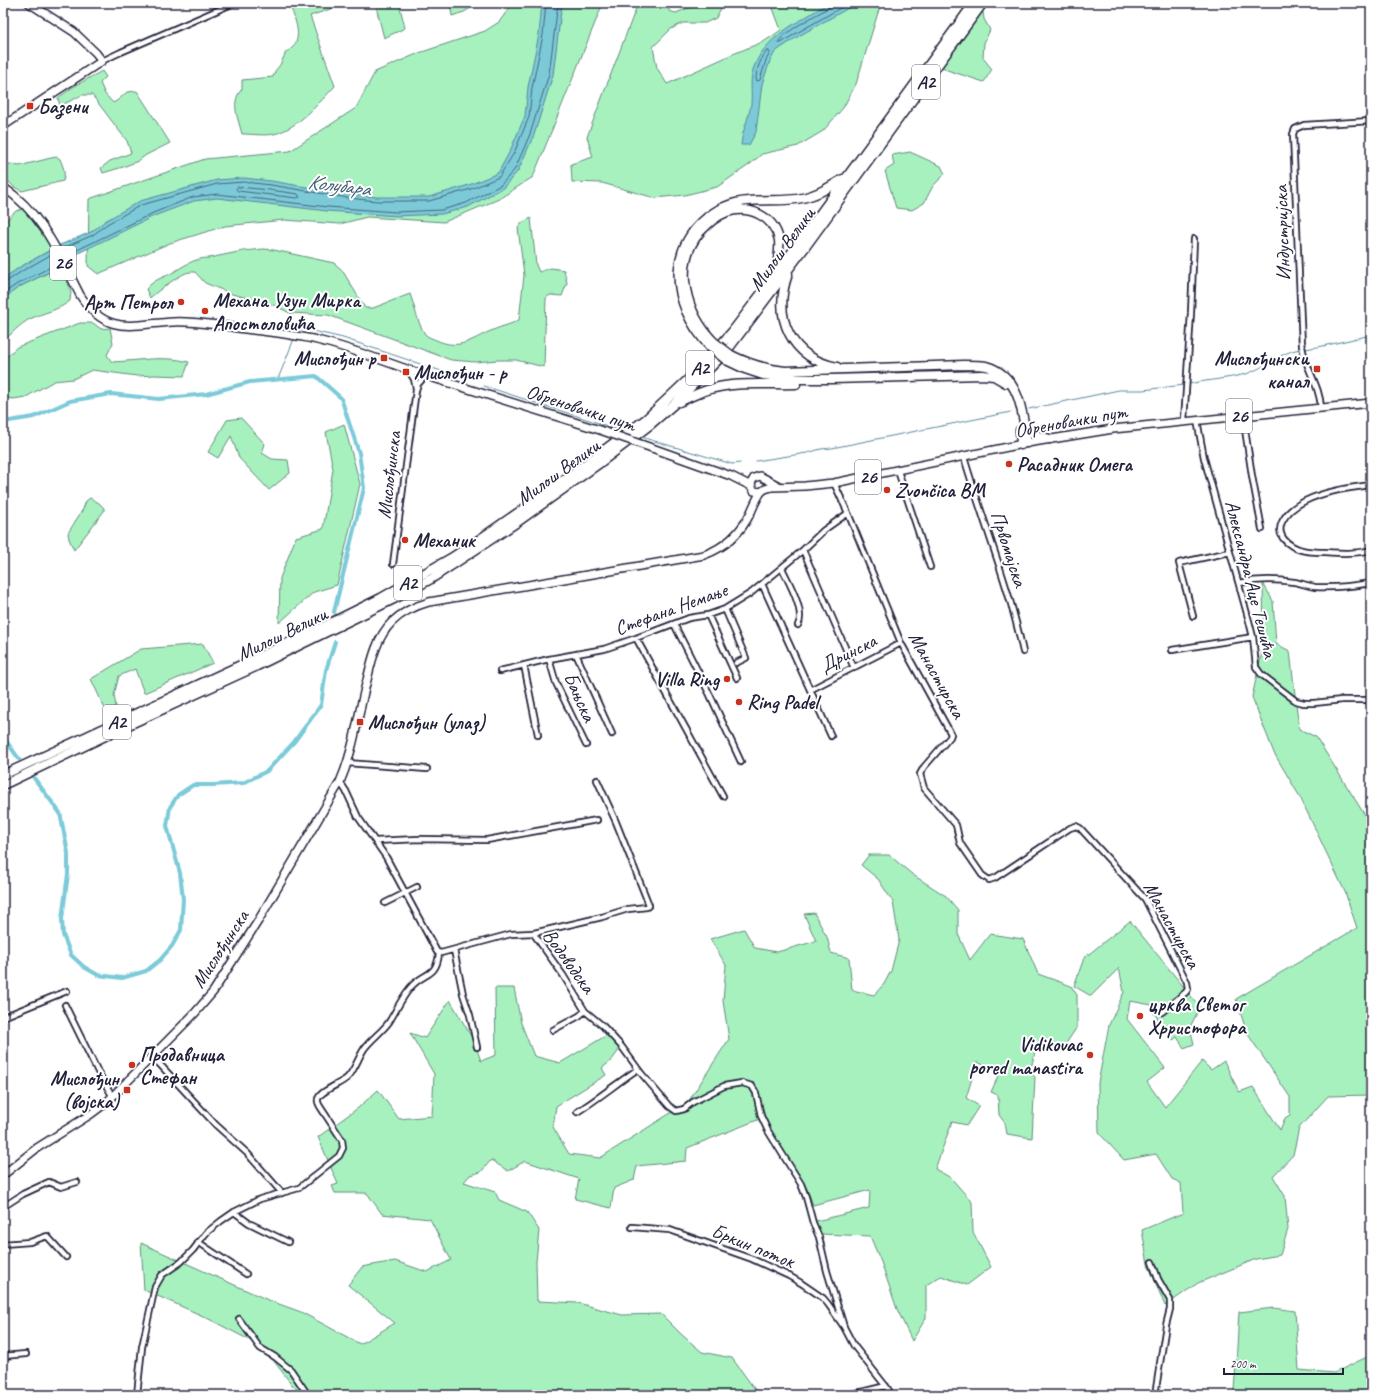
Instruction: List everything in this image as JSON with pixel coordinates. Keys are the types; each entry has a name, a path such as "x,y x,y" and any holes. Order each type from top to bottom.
{"highway":[{"name":"Милош Велики","path":"3,775 312,632 381,598 456,555 542,496 646,419 673,395 718,349 774,278 974,3"},
{"name":"Милош Велики","path":"3,785 255,667 416,587 510,527 603,461 673,405 726,352 791,266 983,3"},
{"path":"847,176 826,189 808,197 792,200 747,201 727,206 704,219 693,231 684,247 680,263 679,289 691,322 712,344 744,370 763,375 797,379 994,376 1004,381 1009,386 1013,394 1024,444"},
{"path":"712,344 696,318 687,296 684,274 688,254 697,236 704,227 718,216 734,210 750,210 765,218 777,232 779,239 779,255 774,278"},
{"path":"791,266 784,287 782,301 783,316 789,334 802,351 816,360 832,366 850,369"},
{"path":"729,357 753,366 775,370 808,371 964,365 978,365 991,368 1005,376 1014,387 1024,425 1024,444"},
{"path":"673,405 720,386 822,383 832,379"},
{"path":"1024,425 1033,434 1050,439"}],"main road":[{"path":"3,126 102,61 91,47 74,32 29,3"},
{"name":"Обреновачки пут","path":"3,187 33,213 48,235 84,301 109,322 117,325 135,326 186,322 294,336 344,348 600,430 689,460 752,484"},
{"name":"Обреновачки пут","path":"763,490 779,486 805,486 834,483 1024,444 1113,429 1371,403"},
{"name":"26","path":"763,490 754,491 752,484 760,476 765,479"},
{"path":"763,490 767,483 765,479"},
{"name":"Обреновачки пут","path":"765,479 779,486"},
{"path":"752,484 752,511"},
{"name":"Мислођинска","path":"3,1175 37,1148 91,1114 113,1097 204,1002 217,986 290,868 340,782 347,763 376,648 387,628 398,617 413,607 453,597 704,555 720,548 733,538 745,524 763,490"}],"street":[{"path":"102,61 234,3"},
{"name":"Индустријска","path":"1321,408 1319,390 1306,363 1302,346 1293,134 1295,129 1304,125 1371,121"},
{"path":"1184,421 1192,313 1194,239"},
{"name":"Мислођинска","path":"407,369 414,379 416,390"},
{"name":"Мислођинска","path":"393,564 416,390 418,384 426,375"},
{"path":"1243,416 1262,528"},
{"name":"Александра Аце Тешића","path":"1197,420 1204,458 1253,637 1256,667 1261,674 1296,702 1304,704 1342,700 1371,700"},
{"name":"Првомајска","path":"964,457 1017,622 1023,652"},
{"path":"898,470 930,567"},
{"name":"Манастирска","path":"834,483 848,513 901,643 951,734 920,774 924,788 956,825 960,843 982,875 989,880 995,878 1073,826 1078,826 1145,899 1187,982 1188,989 1186,992 1162,1012"},
{"path":"1371,486 1340,490 1305,501 1286,515 1282,522 1280,532 1282,538 1293,547 1309,551 1341,553 1371,550"},
{"name":"Стефана Немање","path":"500,671 549,659 604,649 701,614 708,615 725,609 751,593 803,550 824,530 848,513"},
{"path":"803,550 854,668"},
{"path":"1193,616 1179,563 1230,552"},
{"path":"782,568 799,608 800,620 798,624"},
{"path":"1239,583 1255,580 1272,580 1296,582 1313,587 1332,587 1371,583"},
{"path":"762,584 831,736"},
{"path":"725,609 746,658 736,663"},
{"path":"708,615 737,678"},
{"path":"674,624 710,695 741,762"},
{"path":"1172,650 1253,637"},
{"path":"636,638 722,796"},
{"name":"Дринска","path":"810,690 901,643"},
{"path":"576,654 612,734"},
{"name":"Бањска","path":"549,659 556,683 586,745"},
{"path":"524,665 538,736"},
{"path":"347,763 427,769"},
{"path":"534,933 602,917 628,909 648,908 649,905 616,822 597,780"},
{"path":"137,1395 142,1347 157,1283 162,1275 181,1262 193,1250 206,1233 234,1212 260,1199 295,1190 303,1186 342,1152 342,1140 318,1103 318,1099 321,1095 344,1080 350,1074 365,1048 388,1023 399,1002 409,989 435,969 438,963 439,953 436,951 386,858 358,817 346,791 340,782"},
{"path":"375,841 419,839 487,840 597,820"},
{"path":"385,903 416,887"},
{"name":"Водоводска","path":"439,953 511,934 528,932 534,933 563,975 585,1011 603,1026 622,1047 669,1106 676,1111 684,1109 693,1102 724,1086 736,1083 752,1086 756,1093 758,1106"},
{"path":"454,950 463,994 470,1015 477,1047"},
{"path":"3,1017 67,991"},
{"path":"65,1005 98,1072 113,1097"},
{"path":"553,1030 579,1016 585,1011"},
{"path":"152,1057 216,1125 247,1153 282,1193"},
{"path":"577,1112 638,1069"},
{"name":"Бркин поток","path":"758,1106 768,1131 801,1184 819,1237 827,1271 844,1327"},
{"path":"3,1207 23,1194 49,1182 61,1187 77,1182"},
{"path":"234,1212 249,1223 288,1242"},
{"name":"Бркин поток","path":"632,1227 670,1230 752,1259 789,1276 822,1298 844,1327 854,1346 886,1386 891,1395"},
{"path":"3,1244 30,1242 47,1236 66,1257"},
{"path":"198,1242 246,1274"},
{"path":"1152,1262 1158,1279 1170,1300 1170,1309 1155,1395"},
{"path":"239,1319 260,1348 275,1357 291,1370 308,1395"},
{"path":"3,1356 26,1354"},
{"path":"849,1395 886,1386"}],"green space":[{"path":"289,3 348,3 310,16 335,86 308,114 291,127 270,135 242,134 237,116 236,99 242,89 242,80 273,77 286,52 296,43 296,23"},
{"path":"375,3 399,3 405,28 384,38"},
{"path":"450,3 479,3 464,12 452,16"},
{"path":"513,3 603,3 533,177 499,199 444,222 367,217 340,224 284,220 225,226 170,243 98,274 88,266 89,199 205,159 290,151 356,108 375,72 419,53 485,31 499,22"},
{"path":"638,3 668,3 669,11 676,13 698,6 722,6 716,18 705,23 683,23 671,29 653,47 657,68 667,84 765,41 781,30 771,3 881,3 856,84 843,108 823,131 798,146 762,154 717,187 685,195 655,198 602,183 572,182 571,164 593,157 587,137"},
{"path":"970,12 983,12 984,19 990,30 984,43 983,58 992,69 984,82 947,70 932,59 935,46 952,40"},
{"path":"102,71 106,77 100,83 105,94 113,103 127,92 137,91 170,143 146,155 138,161 103,173 101,168 110,161 131,153 127,141 92,95 82,95 60,106 58,98 73,87"},
{"path":"910,152 941,166 945,174 933,186 924,203 912,210 896,208 885,171 894,165 892,155"},
{"path":"57,157 60,159 64,170 63,181 22,191 14,187 3,176 3,165 11,164 19,166"},
{"path":"23,209 41,229 52,249 20,267 3,279 3,223 16,211"},
{"path":"531,218 536,265 539,272 551,268 564,270 567,283 562,296 550,295 546,298 544,367 516,360 475,362 451,360 328,315 290,313 271,304 232,294 205,283 195,272 188,272 182,275 167,284 150,298 146,289 152,283 199,259 243,251 264,249 274,250 334,263 342,270 365,308 373,308 410,294 420,325 426,335 445,343 459,344 519,320 524,275 518,228 522,223"},
{"path":"60,267 63,268 71,292 70,301 60,307 26,321 3,342 3,299 19,287"},
{"path":"80,323 93,323 101,329 110,328 113,343 107,355 112,362 170,359 189,362 184,376 137,376 92,370 73,379 54,381 26,397 13,399 3,397 4,359 17,347"},
{"path":"241,418 265,444 262,453 272,459 288,460 290,473 269,490 239,458 231,436 218,458 208,452 227,420"},
{"path":"344,424 360,484 337,585 314,592 279,623 280,578 296,537 323,529 333,469 326,432"},
{"path":"90,498 99,503 104,508 104,511 74,550 68,533 83,509 86,501"},
{"path":"1263,583 1273,601 1276,644 1290,651 1299,729 1316,737 1371,825 1371,1095 1328,1096 1299,1128 1293,1155 1273,1176 1285,1196 1288,1229 1280,1255 1256,1259 1198,1283 1165,1306 1148,1264 1142,1230 1183,1213 1181,1183 1172,1179 1156,1154 1124,1160 1099,1133 1098,1083 1109,1025 1124,992 1119,968 1091,996 1074,986 1084,958 1130,921 1200,1007 1190,1027 1194,1044 1184,1048 1177,1037 1173,1040 1151,1009 1152,1005 1130,1001 1127,1019 1165,1068 1147,1082 1165,1107 1202,1061 1211,1070 1224,1061 1239,1092 1253,1087 1280,1130 1285,1118 1290,1115 1290,1097 1247,1033 1236,999 1357,928 1345,892 1300,797 1274,753 1252,697 1264,643"},
{"path":"203,644 213,663 144,693 135,669 119,676 114,695 116,706 107,713 91,679 141,649"},
{"path":"869,855 889,855 913,875 946,896 958,910 958,934 970,960 990,934 1023,939 1038,974 1071,986 1077,995 1077,1027 1065,1045 1036,1048 1030,1072 1035,1077 1032,1138 1007,1134 1005,1123 999,1115 998,1095 991,1092 1000,1072 977,1062 966,1098 979,1106 967,1125 952,1122 935,1169 951,1178 972,1202 973,1232 991,1267 967,1285 941,1276 926,1285 926,1318 912,1341 897,1309 881,1262 870,1236 820,1234 816,1221 869,1208 870,1190 813,1205 807,1189 768,1127 765,1117 687,1148 686,1161 637,1166 634,1180 614,1188 611,1208 575,1199 579,1179 525,1161 508,1171 491,1160 481,1172 470,1175 464,1182 495,1192 499,1200 527,1212 539,1230 536,1262 537,1301 578,1303 622,1315 661,1314 702,1352 732,1358 759,1395 305,1395 293,1386 263,1347 203,1316 144,1290 141,1243 268,1300 301,1312 360,1344 395,1323 348,1285 362,1267 395,1261 427,1272 451,1260 430,1219 382,1214 367,1193 335,1193 332,1186 338,1184 318,1137 358,1108 378,1090 399,1119 432,1116 434,1074 410,1033 425,1038 450,1000 474,1041 481,1061 496,1055 495,988 514,988 521,1023 534,1056 560,1063 607,1035 620,1049 611,1061 602,1068 606,1075 556,1106 553,1127 569,1154 600,1158 688,1102 729,1039 723,1001 726,965 710,939 744,929 755,948 777,952 816,941 804,914 814,913 827,937 831,953 849,958 852,990 874,995 884,984 891,971 899,940 893,902 878,879 861,865"},
{"path":"1274,1308 1295,1311 1299,1370 1334,1373 1371,1355 1371,1395 1236,1395 1234,1389 1239,1312"}],"water":[{"path":"542,3 563,3 553,75 534,135 518,171 503,188 468,207 442,214 396,216 327,211 217,198 194,201 154,216 54,265 55,269 19,287 3,299 3,279 20,267 60,245 91,232 105,221 140,201 217,180 244,178 377,197 429,197 469,185 498,173 510,151 525,116 528,87 539,34"},
{"path":"828,3 854,3 852,6 797,37 775,52 770,61 762,84 756,132 749,145 741,145 751,104 752,73 757,60 764,49 773,40 794,24"}],"waterway":[{"path":"294,332 296,330 309,330 343,338 465,379"},
{"path":"1305,349 1371,335"},
{"path":"278,379 294,339"},
{"path":"1188,384 1246,374 1286,353 1300,349"},
{"path":"3,422 34,417 70,401 111,394 159,399 206,394 250,382 316,376 341,398 359,453 364,488 334,612"},
{"path":"1029,409 1119,390 1143,390 1184,385"},
{"path":"484,386 617,429"},
{"path":"756,461 807,453 1011,412"},
{"path":"641,437 732,464 740,463"},
{"path":"34,778 60,813 68,853 68,874 62,919 63,935 71,955 84,967 98,975 122,978 146,971 160,960 172,946 181,930 183,899 180,873 167,826 170,807 178,795 193,785 243,783 267,771 294,742 321,705 326,670 335,642"},
{"path":"3,738 19,759"}],"place":[{"name":"Базени","path":"30,106"},
{"name":"Арт Петрол","path":"181,302"},
{"name":"Механа Узун Мирка Апостоловића","path":"205,311"},
{"name":"Мислођин р","path":"384,358"},
{"name":"Мислођински канал","path":"1317,369"},
{"name":"Мислођин - р","path":"406,372"},
{"name":"Расадник Омега","path":"1009,464"},
{"name":"Zvončica BM","path":"887,490"},
{"name":"Механик","path":"405,540"},
{"name":"Villa Ring","path":"727,679"},
{"name":"Ring Padel","path":"739,702"},
{"name":"Мислођин (улаз)","path":"360,722"},
{"name":"црква Светог Хрристофора","path":"1140,1016"},
{"name":"Vidikovac pored manastira","path":"1090,1055"},
{"name":"Продавница Стефан","path":"132,1065"},
{"name":"Мислођин (војска)","path":"127,1090"}],"water label":[{"name":"Колубара","path":"339,185"}]}
